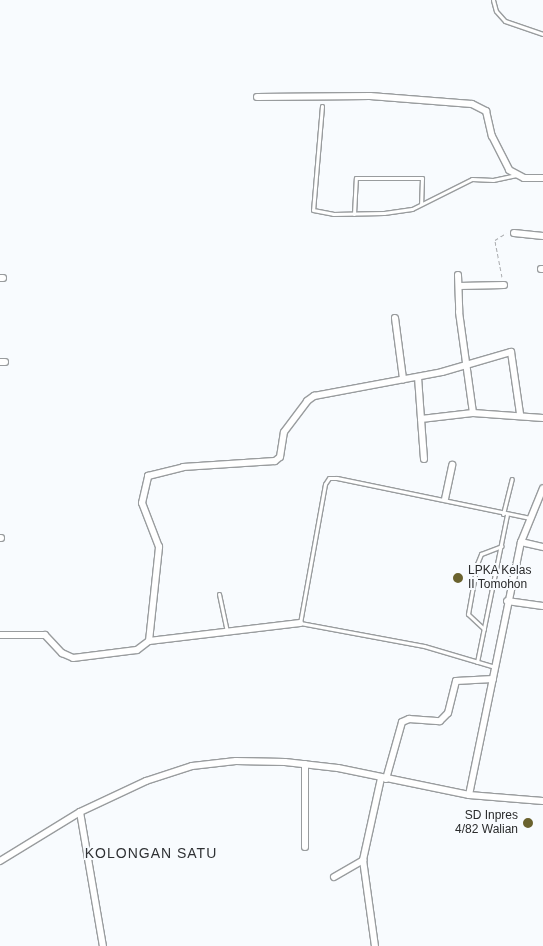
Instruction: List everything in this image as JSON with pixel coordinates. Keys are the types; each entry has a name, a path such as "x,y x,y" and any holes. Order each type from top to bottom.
{"street":[{"path":"257,97 370,96 472,104 486,111 498,150 516,176 543,178"},
{"path":"514,233 543,236"},
{"path":"458,275 473,413"},
{"path":"459,286 504,286"},
{"path":"395,318 403,379"},
{"path":"148,641 159,547 142,503 148,476 183,466 278,460 282,436 310,398 418,377 512,352 520,414"},
{"path":"418,377 424,459"},
{"path":"421,419 473,413 520,414 543,418"},
{"path":"445,499 452,465"},
{"path":"469,795 507,601 521,542 530,518 540,500 543,488"},
{"path":"521,542 543,547"},
{"path":"507,601 543,606"},
{"path":"0,635 45,635 62,654 73,658 138,650 148,641 300,623"},
{"path":"374,946 363,860 384,778 402,722 409,719 440,721 448,713 456,681 493,680"},
{"path":"0,860 80,812 146,781 192,766 236,761 305,764 469,795 543,801"},
{"path":"305,764 305,848"},
{"path":"80,812 103,946"},
{"path":"334,877 363,860"}],"lane":[{"path":"493,0 496,11 505,21 543,34"},
{"path":"322,106 312,210 354,214 384,214 421,204 472,179 493,180 516,176"},
{"path":"354,214 356,178 422,178 421,204"},
{"path":"495,667 424,646 300,623 325,484 329,478 445,499 505,515 530,518"},
{"path":"478,662 502,546 505,515 512,479"},
{"path":"484,629 468,612 476,564 481,554 502,546"},
{"path":"219,594 227,632"}],"path":[{"path":"504,286 495,240 500,234 514,233"}],"place":[{"name":"LPKA Kelas II Tomohon","path":"458,578"},
{"name":"SD Inpres 4/82 Walian","path":"528,823"}],"district":[{"name":"KOLONGAN SATU","path":"151,853"}]}
